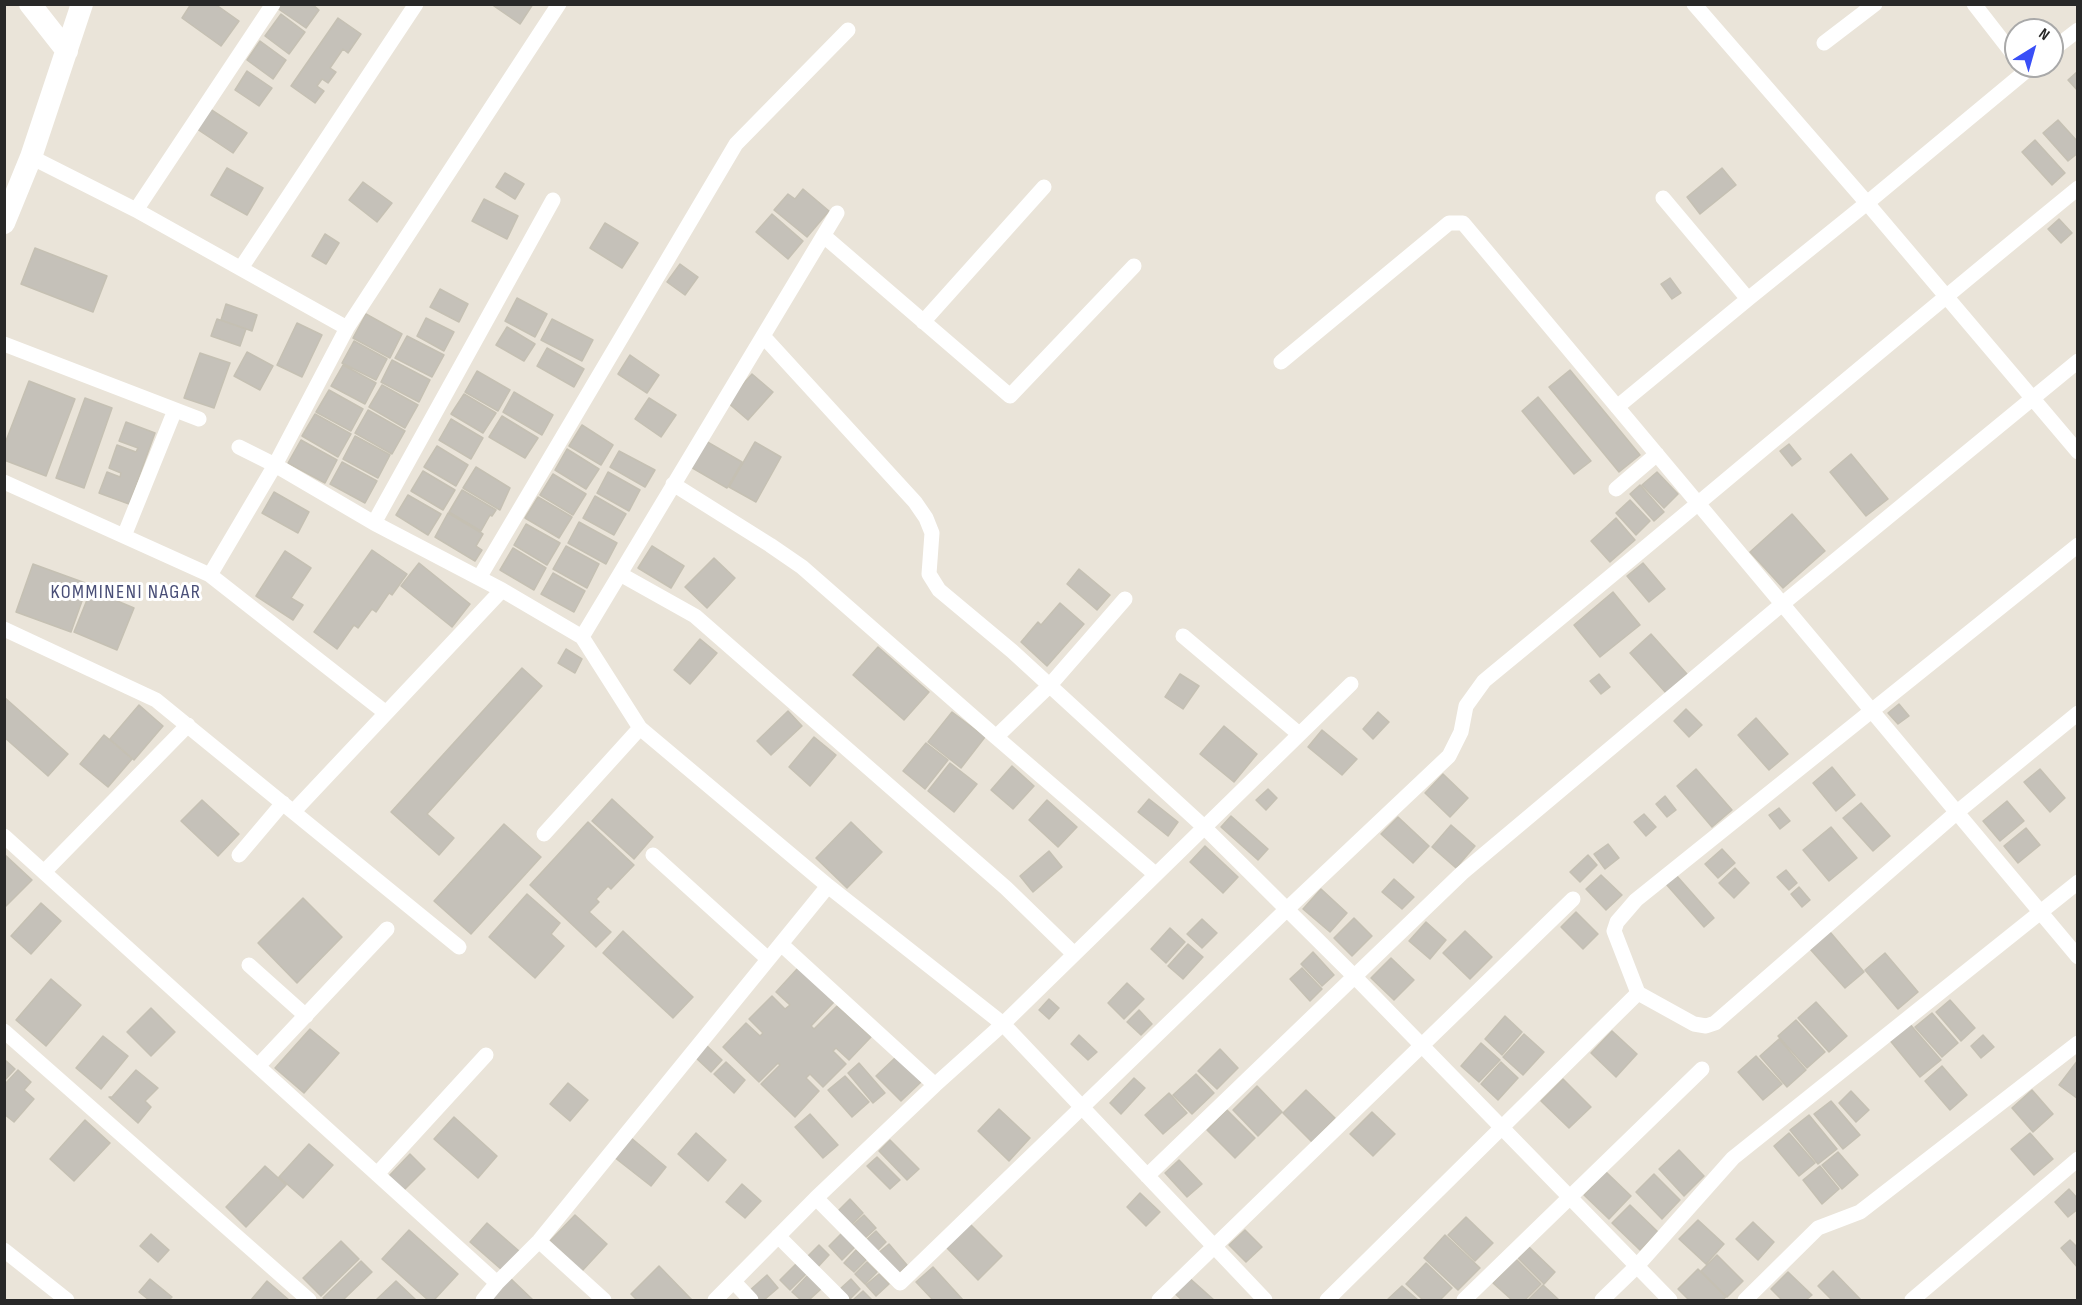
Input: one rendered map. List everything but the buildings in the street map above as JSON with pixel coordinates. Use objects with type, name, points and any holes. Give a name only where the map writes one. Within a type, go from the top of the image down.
[{"type":"street","points":[[30,4],[67,51]]},
{"type":"street","points":[[4,224],[31,157],[82,4]]},
{"type":"street","points":[[136,210],[273,4]]},
{"type":"street","points":[[241,268],[416,4]]},
{"type":"street","points":[[210,575],[275,465],[347,328],[559,4]]},
{"type":"street","points":[[1694,4],[1867,203],[2078,452]]},
{"type":"street","points":[[1824,43],[1875,4]]},
{"type":"street","points":[[1974,4],[2004,43]]},
{"type":"street","points":[[479,578],[736,144],[848,30]]},
{"type":"street","points":[[2064,41],[2078,30]]},
{"type":"street","points":[[1617,407],[1867,203],[2015,78]]},
{"type":"street","points":[[31,157],[136,210],[347,328]]},
{"type":"street","points":[[923,322],[1044,187]]},
{"type":"street","points":[[816,1198],[900,1283],[1449,756],[1461,732],[1466,706],[1484,681],[1699,505],[1945,296],[2078,188]]},
{"type":"street","points":[[1663,198],[1748,299]]},
{"type":"street","points":[[374,523],[553,200]]},
{"type":"street","points":[[582,637],[837,213]]},
{"type":"street","points":[[1281,362],[1449,223],[1463,222],[1781,605],[2078,957]]},
{"type":"street","points":[[824,236],[1010,396],[1134,266]]},
{"type":"street","points":[[763,336],[915,502],[926,518],[932,533],[929,574],[939,590],[1012,651],[1204,827],[1355,977],[1670,1300]]},
{"type":"street","points":[[4,344],[199,419]]},
{"type":"street","points":[[1147,1176],[1462,873],[1781,605],[2078,361]]},
{"type":"street","points":[[124,536],[175,410]]},
{"type":"street","points":[[239,447],[275,465],[374,523],[502,590],[582,637],[640,728],[828,885],[1003,1024],[1265,1300]]},
{"type":"street","points":[[1616,489],[1657,454]]},
{"type":"street","points":[[4,482],[210,575],[386,713]]},
{"type":"street","points":[[673,484],[802,567],[1155,874]]},
{"type":"street","points":[[2078,545],[1636,900],[1622,914],[1614,931],[1638,993],[1694,1024],[1706,1026],[1715,1023],[1956,813],[2078,713]]},
{"type":"street","points":[[620,574],[695,616],[1006,888],[1074,954]]},
{"type":"street","points":[[239,855],[386,713],[502,590]]},
{"type":"street","points":[[996,737],[1050,685],[1125,599]]},
{"type":"street","points":[[4,629],[156,700],[459,947]]},
{"type":"street","points":[[1183,636],[1299,734]]},
{"type":"street","points":[[715,1300],[816,1198],[1003,1024],[1351,684]]},
{"type":"street","points":[[44,872],[188,725]]},
{"type":"street","points":[[544,834],[640,728]]},
{"type":"street","points":[[4,836],[497,1283]]},
{"type":"street","points":[[652,855],[768,959]]},
{"type":"street","points":[[1602,1300],[1637,1266],[1733,1158],[2078,882]]},
{"type":"street","points":[[483,1300],[539,1241],[828,885]]},
{"type":"street","points":[[1159,1300],[1573,898]]},
{"type":"street","points":[[258,1066],[387,929]]},
{"type":"street","points":[[781,944],[935,1085]]},
{"type":"street","points":[[249,965],[306,1016]]},
{"type":"street","points":[[1327,1300],[1638,993]]},
{"type":"street","points":[[4,1031],[309,1300]]},
{"type":"street","points":[[1745,1300],[1818,1228],[1860,1212],[2078,1043]]},
{"type":"street","points":[[377,1174],[486,1055]]},
{"type":"street","points":[[1464,1300],[1702,1069]]},
{"type":"street","points":[[1912,1300],[2076,1164]]},
{"type":"street","points":[[778,1236],[842,1300]]},
{"type":"street","points":[[539,1241],[604,1300]]},
{"type":"street","points":[[4,1250],[67,1300]]},
{"type":"street","points":[[734,1282],[751,1300]]},
{"type":"district","name":"KOMMINENI NAGAR","points":[[126,593]]}]
